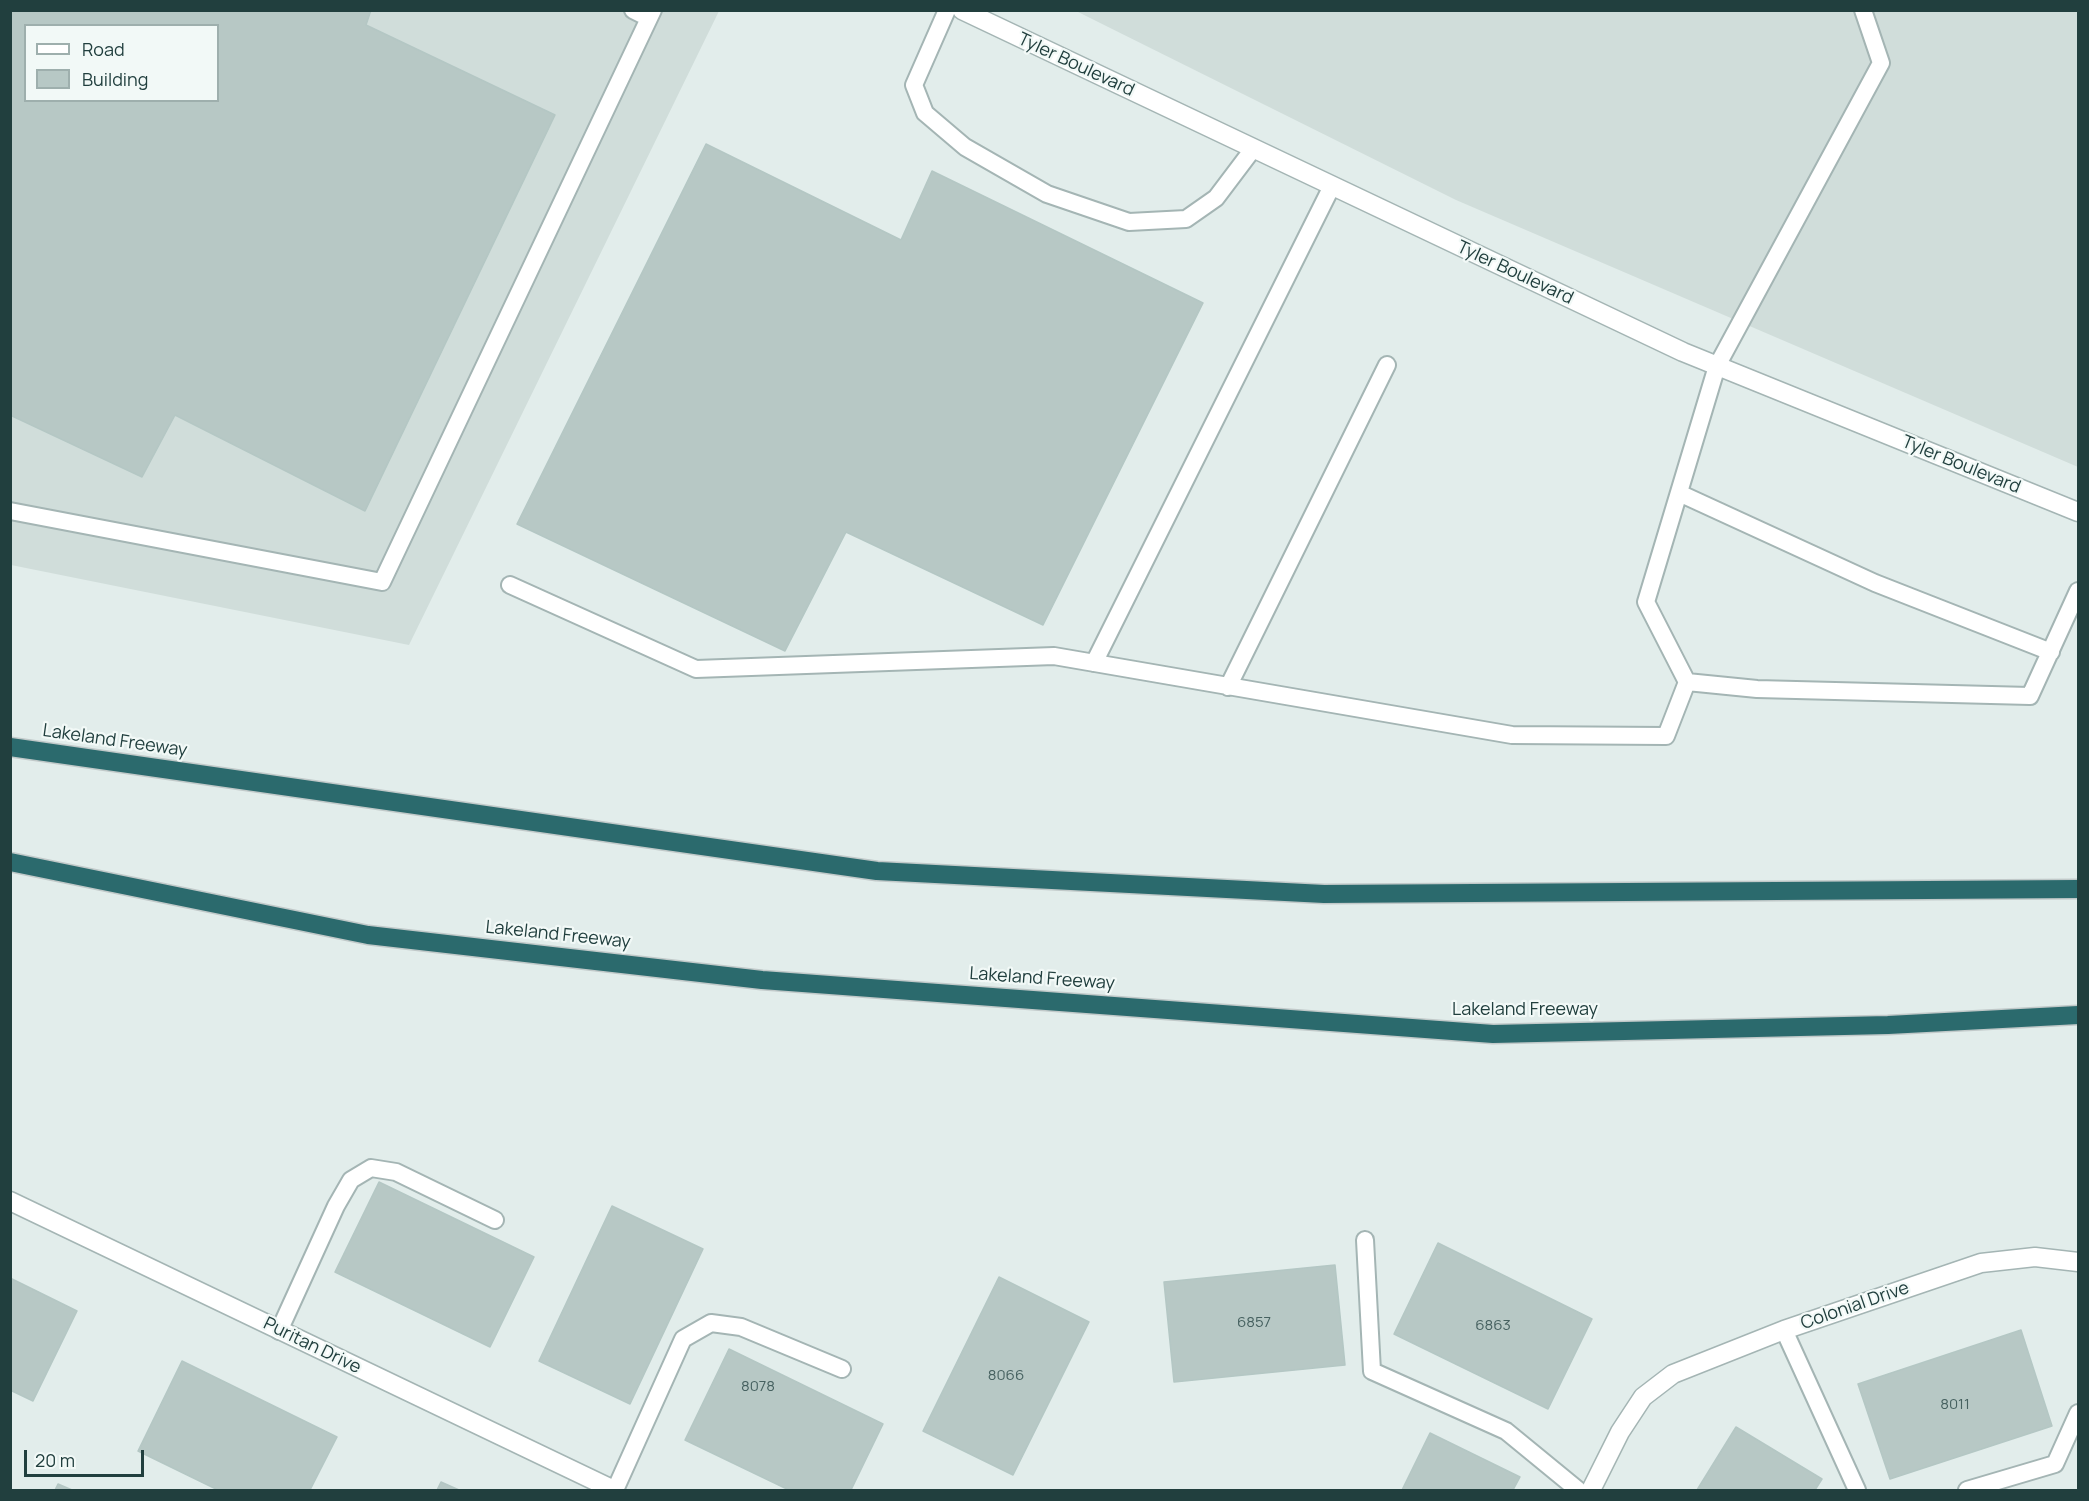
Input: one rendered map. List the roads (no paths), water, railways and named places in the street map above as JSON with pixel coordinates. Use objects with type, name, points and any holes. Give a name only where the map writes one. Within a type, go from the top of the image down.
[{"type":"highway","name":"Lakeland Freeway","points":[[10,747],[877,871],[1323,894],[2079,889]]},
{"type":"highway","name":"Lakeland Freeway","points":[[10,862],[368,935],[762,980],[1458,1032],[1493,1034],[1888,1025],[2079,1015]]},
{"type":"street","name":"Tyler Boulevard","points":[[962,10],[1716,366],[2079,512]]},
{"type":"street","name":"Puritan Drive","points":[[10,1201],[615,1491]]},
{"type":"street","name":"Colonial Drive","points":[[1591,1491],[1620,1432],[1643,1397],[1673,1374],[1784,1330],[1981,1263],[2035,1257],[2079,1262]]},
{"type":"lane","points":[[10,511],[382,582],[651,14],[633,10]]},
{"type":"lane","points":[[947,10],[914,85],[925,113],[965,147],[1047,194],[1129,222],[1186,219],[1216,198],[1253,149]]},
{"type":"lane","points":[[510,585],[696,669],[1054,656],[1512,735],[1666,736],[1687,682],[1646,602],[1716,366],[1881,63],[1863,10]]},
{"type":"lane","points":[[1094,663],[1332,186]]},
{"type":"lane","points":[[1228,687],[1387,365]]},
{"type":"lane","points":[[1678,493],[1875,583],[2051,652]]},
{"type":"lane","points":[[1687,682],[1757,689],[2030,696],[2079,591]]},
{"type":"lane","points":[[279,1331],[336,1206],[351,1180],[371,1168],[396,1172],[495,1220]]},
{"type":"lane","points":[[1365,1240],[1372,1371],[1506,1431],[1578,1491]]},
{"type":"lane","points":[[615,1491],[683,1339],[711,1323],[741,1327],[842,1369]]},
{"type":"lane","points":[[1784,1330],[1857,1491]]},
{"type":"lane","points":[[1967,1491],[2055,1464],[2079,1413]]}]
